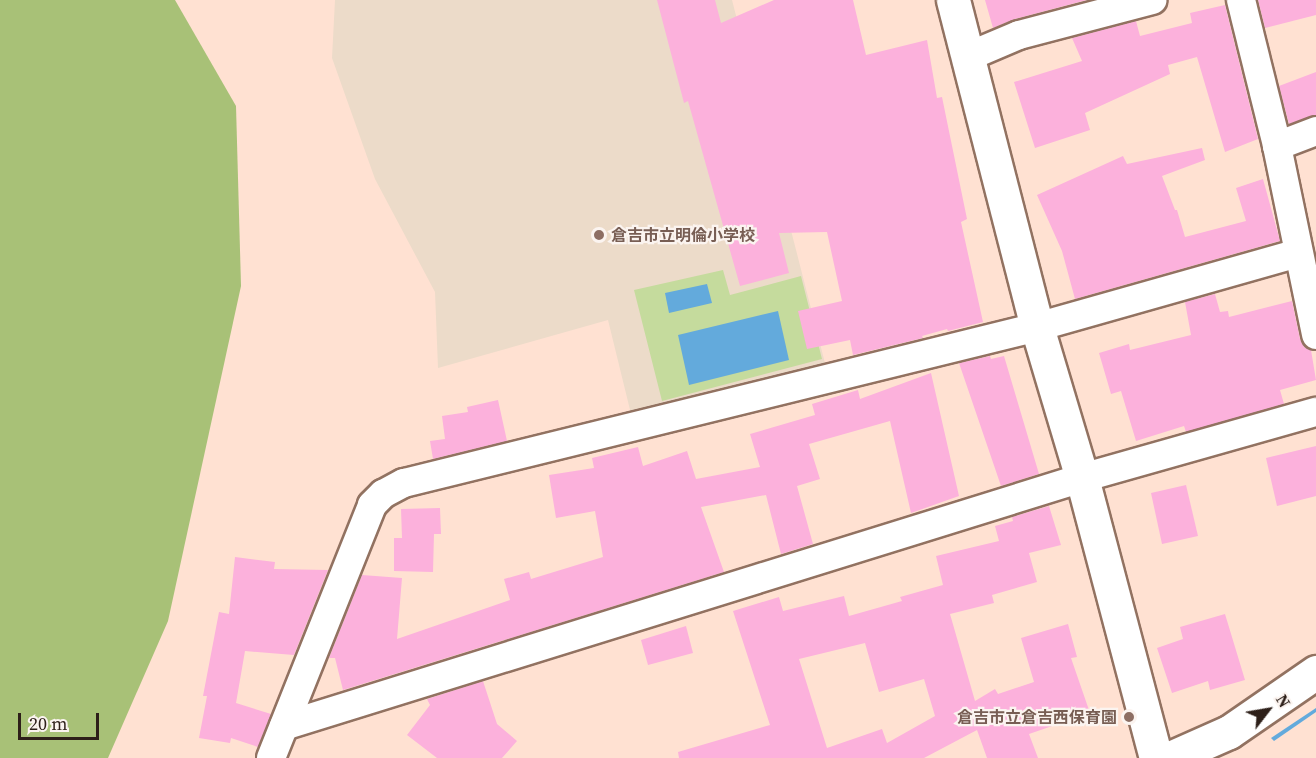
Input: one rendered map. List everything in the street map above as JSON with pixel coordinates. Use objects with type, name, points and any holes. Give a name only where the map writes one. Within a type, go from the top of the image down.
[{"type":"street","points":[[953,0],[1037,327],[1082,478],[1156,758]]},
{"type":"street","points":[[967,57],[1019,35],[1152,0]]},
{"type":"street","points":[[1241,0],[1276,146],[1316,335]]},
{"type":"street","points":[[1276,146],[1316,131]]},
{"type":"street","points":[[271,758],[372,506],[383,494],[404,483],[1037,327],[1298,253]]},
{"type":"street","points":[[284,726],[1082,478],[1316,412]]},
{"type":"street","points":[[1170,758],[1229,732],[1316,672]]},
{"type":"shaded area","name":"倉吉市立明倫小学校","points":[[335,0],[732,0],[826,367],[632,418],[608,320],[438,368],[435,292],[375,179],[332,58]]},
{"type":"green space","points":[[0,0],[175,0],[236,106],[241,286],[168,621],[108,758],[0,758]]},
{"type":"green space","points":[[723,270],[730,295],[801,276],[822,359],[662,401],[634,290]]},
{"type":"water","points":[[707,284],[712,303],[669,313],[665,293]]},
{"type":"water","points":[[778,311],[789,360],[689,385],[678,335]]},
{"type":"water","points":[[1316,708],[1316,712],[1274,741],[1271,738]]},
{"type":"building","points":[[657,0],[715,0],[721,23],[774,0],[853,0],[866,55],[927,40],[937,98],[942,97],[967,219],[961,222],[983,322],[948,331],[947,329],[922,336],[923,338],[853,355],[850,340],[807,349],[798,311],[842,301],[827,232],[779,233],[789,273],[740,286],[688,101],[684,103]]},
{"type":"building","points":[[985,0],[1087,0],[1015,19],[993,28]]},
{"type":"building","points":[[1258,0],[1316,0],[1316,15],[1265,28]]},
{"type":"building","points":[[1225,5],[1258,139],[1225,152],[1197,57],[1168,65],[1170,74],[1085,113],[1090,130],[1035,148],[1014,82],[1082,61],[1072,38],[1136,21],[1140,36],[1192,23],[1190,13]]},
{"type":"building","points":[[1316,72],[1316,115],[1289,124],[1279,86]]},
{"type":"building","points":[[1202,148],[1205,160],[1162,176],[1175,210],[1177,210],[1185,237],[1246,221],[1236,188],[1263,179],[1280,241],[1075,299],[1062,251],[1037,195],[1123,156],[1127,164]]},
{"type":"building","points":[[1215,294],[1220,312],[1228,311],[1229,317],[1292,301],[1300,339],[1304,347],[1311,350],[1316,380],[1280,390],[1284,404],[1186,432],[1184,426],[1136,441],[1121,391],[1111,394],[1099,353],[1129,344],[1130,350],[1191,335],[1185,302]]},
{"type":"building","points":[[990,356],[991,359],[1004,356],[1039,474],[1001,486],[959,363]]},
{"type":"building","points":[[931,373],[959,496],[911,513],[890,421],[809,444],[820,479],[797,486],[813,544],[781,554],[766,495],[701,507],[724,572],[343,690],[335,658],[329,658],[362,575],[402,578],[397,639],[510,600],[504,579],[529,572],[531,579],[603,557],[595,511],[556,518],[549,475],[594,468],[592,458],[638,447],[643,466],[687,451],[696,479],[760,467],[750,434],[815,415],[812,404],[858,390],[860,399]]},
{"type":"building","points":[[498,400],[507,441],[433,459],[430,441],[445,439],[442,416],[468,412],[467,407]]},
{"type":"building","points":[[1316,446],[1316,496],[1277,506],[1266,458]]},
{"type":"building","points":[[1186,485],[1198,536],[1162,544],[1151,493]]},
{"type":"building","points":[[1049,506],[1061,545],[1029,553],[1037,582],[992,595],[994,603],[950,614],[975,701],[995,689],[998,694],[1034,682],[1021,638],[1068,624],[1077,657],[1071,658],[1090,713],[1029,734],[1038,758],[987,758],[977,730],[924,758],[679,758],[678,752],[770,725],[733,611],[779,597],[783,611],[844,596],[849,616],[902,601],[900,597],[943,585],[936,556],[999,541],[995,526],[1013,521],[1012,517]],"holes":[[[865,643],[879,692],[924,679],[935,716],[887,743],[882,729],[827,748],[799,659]]]},
{"type":"building","points":[[440,508],[441,534],[434,534],[433,572],[394,571],[394,538],[402,538],[401,509]]},
{"type":"building","points":[[235,557],[275,562],[274,569],[328,570],[294,655],[245,651],[236,703],[271,714],[258,747],[231,738],[230,743],[199,738],[207,696],[203,696],[219,612],[229,614]]},
{"type":"building","points":[[1225,614],[1245,680],[1210,690],[1208,681],[1172,693],[1157,648],[1183,639],[1180,627]]},
{"type":"building","points":[[686,626],[693,653],[648,665],[641,640]]},
{"type":"building","points":[[483,681],[497,724],[517,741],[502,758],[437,758],[407,735],[430,705],[427,699]]},
{"type":"place","name":"倉吉市立明倫小学校","points":[[599,235]]},
{"type":"place","name":"倉吉市立倉吉西保育園","points":[[1129,717]]}]
